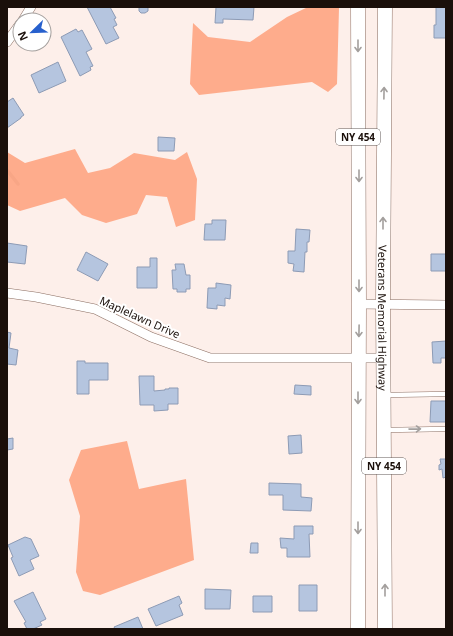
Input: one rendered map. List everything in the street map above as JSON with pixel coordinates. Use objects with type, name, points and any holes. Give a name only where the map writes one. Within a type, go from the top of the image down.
[{"type":"main road","name":"NY 454","points":[[358,7],[358,629]]},
{"type":"main road","name":"Veterans Memorial Highway","points":[[385,7],[383,304],[385,629]]},
{"type":"street","name":"Maplelawn Drive","points":[[7,294],[94,309],[151,337],[210,358],[384,358]]},
{"type":"street","points":[[359,304],[446,305]]},
{"type":"lane","points":[[384,395],[446,394]]},
{"type":"lane","points":[[384,430],[446,429]]},
{"type":"shaded area","points":[[308,7],[339,8],[337,84],[328,92],[312,82],[199,95],[190,84],[193,23],[208,37],[250,42],[287,17]]},
{"type":"shaded area","points":[[75,149],[88,173],[110,168],[134,153],[175,160],[187,152],[197,179],[195,220],[176,227],[167,197],[146,195],[137,214],[106,223],[82,215],[65,198],[20,211],[7,205],[7,152],[25,163]]},
{"type":"shaded area","points":[[127,441],[139,489],[186,479],[194,560],[100,595],[83,591],[76,572],[80,516],[69,480],[81,450]]},
{"type":"building","points":[[87,7],[110,7],[116,18],[114,19],[117,25],[113,27],[119,38],[106,44]]},
{"type":"building","points":[[139,7],[148,7],[148,11],[141,13],[139,11]]},
{"type":"building","points":[[216,7],[254,7],[253,20],[223,19],[223,23],[215,23]]},
{"type":"building","points":[[436,7],[446,7],[446,38],[434,38]]},
{"type":"building","points":[[76,29],[78,32],[82,30],[92,49],[86,52],[93,66],[90,67],[91,70],[80,76],[61,37]]},
{"type":"building","points":[[58,62],[66,81],[39,93],[31,75]]},
{"type":"building","points":[[13,98],[24,115],[7,128],[7,102]]},
{"type":"building","points":[[158,137],[175,138],[174,151],[158,151]]},
{"type":"building","points":[[212,220],[226,220],[225,240],[204,240],[205,224],[212,224]]},
{"type":"building","points":[[296,229],[310,230],[309,242],[307,242],[307,252],[305,252],[304,272],[293,271],[294,264],[288,263],[288,251],[295,251]]},
{"type":"building","points":[[7,243],[27,246],[25,264],[7,262]]},
{"type":"building","points":[[86,252],[108,264],[98,281],[77,270]]},
{"type":"building","points":[[431,254],[446,254],[446,271],[431,271]]},
{"type":"building","points":[[150,258],[157,258],[157,288],[137,288],[137,267],[150,267]]},
{"type":"building","points":[[175,264],[184,264],[186,275],[190,275],[190,289],[186,289],[186,292],[177,292],[177,289],[173,289],[172,270],[176,270]]},
{"type":"building","points":[[216,283],[231,285],[230,299],[225,298],[225,306],[217,305],[217,309],[207,308],[208,288],[216,288]]},
{"type":"building","points":[[7,332],[11,333],[9,348],[18,350],[16,365],[7,364]]},
{"type":"building","points":[[446,341],[446,358],[441,358],[441,363],[433,363],[432,342]]},
{"type":"building","points":[[77,361],[85,361],[85,363],[108,363],[108,380],[89,380],[89,394],[77,394]]},
{"type":"building","points":[[139,376],[154,376],[154,391],[178,388],[178,404],[168,404],[168,410],[154,411],[154,405],[140,405]]},
{"type":"building","points":[[295,385],[311,386],[311,395],[294,394]]},
{"type":"building","points":[[431,401],[446,401],[446,422],[430,422]]},
{"type":"building","points":[[301,435],[302,453],[289,454],[288,436]]},
{"type":"building","points":[[13,438],[13,449],[7,450],[7,439]]},
{"type":"building","points":[[440,459],[446,459],[446,477],[443,478],[442,469],[439,470],[439,465],[441,464]]},
{"type":"building","points":[[269,483],[301,484],[301,497],[312,498],[311,511],[283,510],[283,495],[269,495]]},
{"type":"building","points":[[294,526],[313,526],[313,534],[309,534],[310,557],[287,557],[287,548],[281,548],[280,538],[294,539]]},
{"type":"building","points":[[25,537],[31,539],[39,556],[30,560],[34,569],[19,576],[11,558],[13,557],[8,545]]},
{"type":"building","points":[[251,543],[258,543],[258,553],[250,553]]},
{"type":"building","points":[[299,585],[317,585],[317,611],[299,611]]},
{"type":"building","points":[[205,589],[231,590],[230,609],[205,609]]},
{"type":"building","points":[[33,592],[46,619],[40,622],[42,625],[33,629],[27,629],[24,623],[26,622],[14,601]]},
{"type":"building","points":[[179,596],[182,603],[179,605],[183,615],[156,626],[148,609]]},
{"type":"building","points":[[253,596],[272,596],[272,612],[253,612]]},
{"type":"building","points":[[138,617],[143,629],[115,629],[114,627]]},
{"type":"waterway","points":[[7,170],[18,184]]}]
